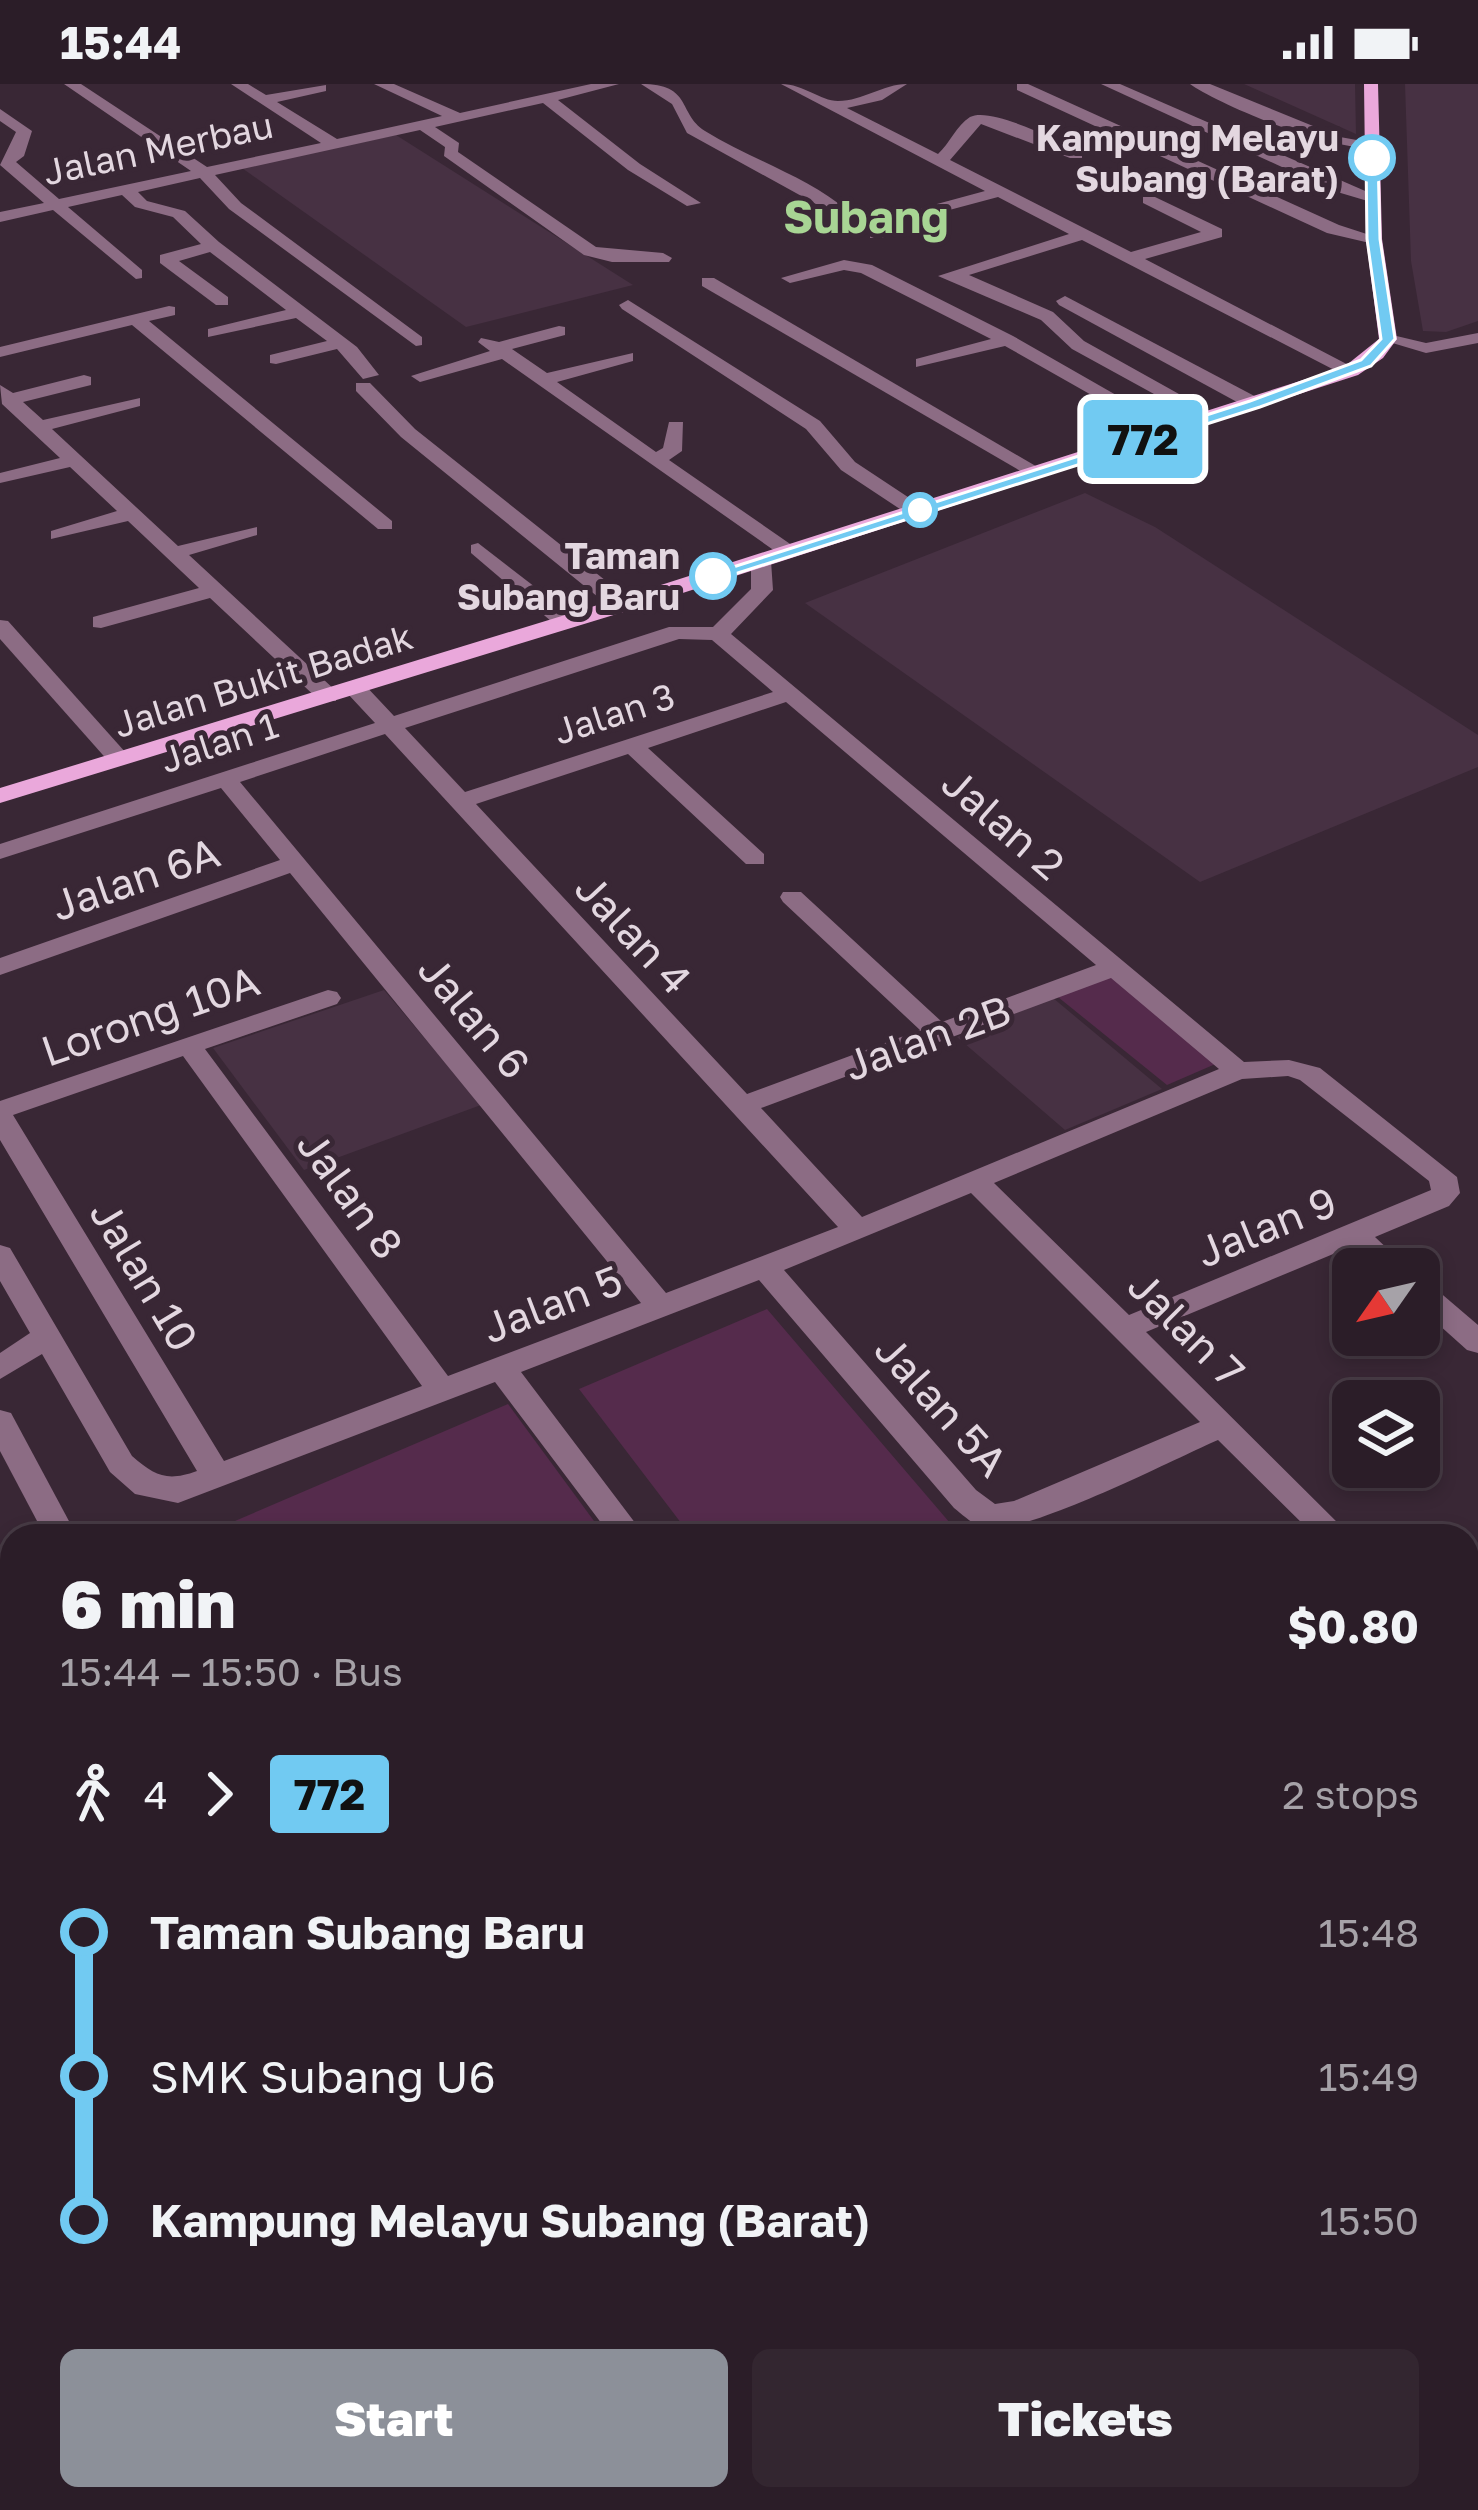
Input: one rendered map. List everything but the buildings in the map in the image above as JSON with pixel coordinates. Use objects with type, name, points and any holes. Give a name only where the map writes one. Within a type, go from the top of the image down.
[{"type":"main road","points":[[1371,84],[1373,239],[1388,339]]},
{"type":"main road","name":"Jalan Bukit Badak","points":[[0,796],[1255,404],[1351,371],[1377,354],[1388,339]]},
{"type":"street","points":[[71,84],[203,172],[235,206],[416,341]]},
{"type":"street","points":[[238,84],[334,144]]},
{"type":"street","points":[[381,84],[457,117]]},
{"type":"street","name":"Jalan Merbau","points":[[0,217],[608,84]]},
{"type":"street","points":[[648,84],[678,101],[692,130],[840,211]]},
{"type":"street","points":[[788,84],[1351,371]]},
{"type":"street","points":[[832,107],[877,97],[900,84]]},
{"type":"street","points":[[1108,84],[1340,188],[1372,197]]},
{"type":"street","points":[[1197,84],[1337,141],[1371,144]]},
{"type":"street","points":[[1022,87],[1333,229],[1373,239]]},
{"type":"street","points":[[264,100],[321,88]]},
{"type":"street","points":[[508,93],[524,103]]},
{"type":"street","points":[[546,98],[634,167],[693,202]]},
{"type":"street","points":[[0,114],[24,131],[16,156],[2,159]]},
{"type":"street","points":[[935,162],[952,153],[966,128],[978,119],[995,121],[1076,155]]},
{"type":"street","points":[[422,125],[453,146],[451,153],[476,174],[590,250],[612,257],[663,258]]},
{"type":"street","points":[[2,159],[136,274]]},
{"type":"street","points":[[125,189],[141,203],[179,214],[213,246],[341,343],[408,433],[622,605]]},
{"type":"street","points":[[875,234],[906,218],[995,193]]},
{"type":"street","points":[[1127,259],[1216,232],[1149,200]]},
{"type":"street","points":[[928,281],[1079,236]]},
{"type":"street","points":[[213,246],[166,259],[222,301]]},
{"type":"street","points":[[790,278],[856,266],[1007,340],[1169,431]]},
{"type":"street","points":[[954,274],[1005,302],[1047,316],[1078,345],[1212,418]]},
{"type":"street","points":[[708,282],[1036,472]]},
{"type":"street","points":[[1065,301],[1255,404]]},
{"type":"street","points":[[628,304],[813,424],[848,466],[916,511]]},
{"type":"street","points":[[0,352],[169,310]]},
{"type":"street","points":[[214,333],[298,312]]},
{"type":"street","points":[[137,320],[385,525]]},
{"type":"street","points":[[420,376],[559,331]]},
{"type":"street","points":[[1388,339],[1426,348],[1478,338]]},
{"type":"street","points":[[922,363],[1007,340]]},
{"type":"street","points":[[276,359],[341,343]]},
{"type":"street","points":[[496,348],[789,552]]},
{"type":"street","points":[[544,379],[627,356]]},
{"type":"street","points":[[0,422],[18,408],[84,381]]},
{"type":"street","points":[[18,408],[133,402]]},
{"type":"street","points":[[18,408],[328,697]]},
{"type":"street","points":[[657,459],[672,451],[676,426]]},
{"type":"street","points":[[4,478],[75,460]]},
{"type":"street","points":[[58,535],[132,513]]},
{"type":"street","points":[[175,553],[250,531]]},
{"type":"street","points":[[478,549],[566,622]]},
{"type":"street","points":[[718,634],[762,590],[761,561]]},
{"type":"street","points":[[101,622],[214,590]]},
{"type":"street","points":[[0,626],[118,758]]},
{"type":"street","name":"Jalan 1","points":[[0,852],[677,632],[718,634]]},
{"type":"street","name":"Jalan 2","points":[[718,634],[1238,1071]]},
{"type":"street","name":"Jalan 4","points":[[355,688],[858,1230]]},
{"type":"street","name":"Jalan 3","points":[[459,802],[792,693]]},
{"type":"street","points":[[632,745],[755,859]]},
{"type":"street","name":"Jalan 6","points":[[225,778],[661,1307]]},
{"type":"street","name":"Jalan 6A","points":[[0,967],[295,863]]},
{"type":"street","points":[[792,897],[938,1033]]},
{"type":"street","name":"Jalan 2B","points":[[741,1106],[1112,968]]},
{"type":"street","name":"Lorong 10A","points":[[0,1113],[328,998]]},
{"type":"street","name":"Jalan 8","points":[[191,1048],[442,1390]]},
{"type":"street","name":"Jalan 9","points":[[1124,1330],[1447,1193],[1443,1177],[1319,1080],[1288,1068],[1238,1071]]},
{"type":"street","name":"Jalan 5","points":[[0,1255],[133,1478],[159,1490],[178,1491],[977,1183],[1238,1071]]},
{"type":"street","name":"Jalan 10","points":[[0,1113],[217,1477]]},
{"type":"street","name":"Jalan 7","points":[[977,1183],[1323,1524]]},
{"type":"street","points":[[1354,1235],[1369,1248]]},
{"type":"street","name":"Jalan 5A","points":[[764,1267],[965,1499],[988,1516],[1019,1513],[1221,1426]]},
{"type":"street","points":[[1440,1309],[1478,1342]]},
{"type":"street","points":[[0,1368],[46,1337]]},
{"type":"street","points":[[501,1368],[620,1524]]},
{"type":"street","points":[[0,1421],[56,1524]]},
{"type":"shaded area","points":[[1244,84],[1355,84],[1356,134]]},
{"type":"shaded area","points":[[1405,84],[1478,84],[1478,321],[1446,332],[1423,331],[1411,261]]},
{"type":"shaded area","points":[[396,135],[633,285],[466,327],[242,168]]},
{"type":"shaded area","points":[[1085,493],[1155,527],[1478,735],[1478,767],[1200,882],[805,603]]},
{"type":"shaded area","points":[[1113,976],[1220,1062],[1167,1085],[1058,997]]},
{"type":"shaded area","points":[[384,990],[481,1105],[304,1170],[213,1048]]},
{"type":"shaded area","points":[[1053,998],[1162,1089],[1065,1130],[957,1037]]},
{"type":"shaded area","points":[[767,1309],[951,1524],[682,1524],[579,1389]]},
{"type":"shaded area","points":[[508,1404],[596,1524],[228,1524]]},
{"type":"bus line","name":"772","points":[[713,576],[1255,404],[1366,363],[1388,339],[1373,239],[1372,158]]},
{"type":"place","name":"Kampung Melayu Subang (Barat)","points":[[1372,158]]},
{"type":"place","name":"Taman Subang Baru","points":[[713,576]]},
{"type":"district","name":"Subang","points":[[866,216]]}]
